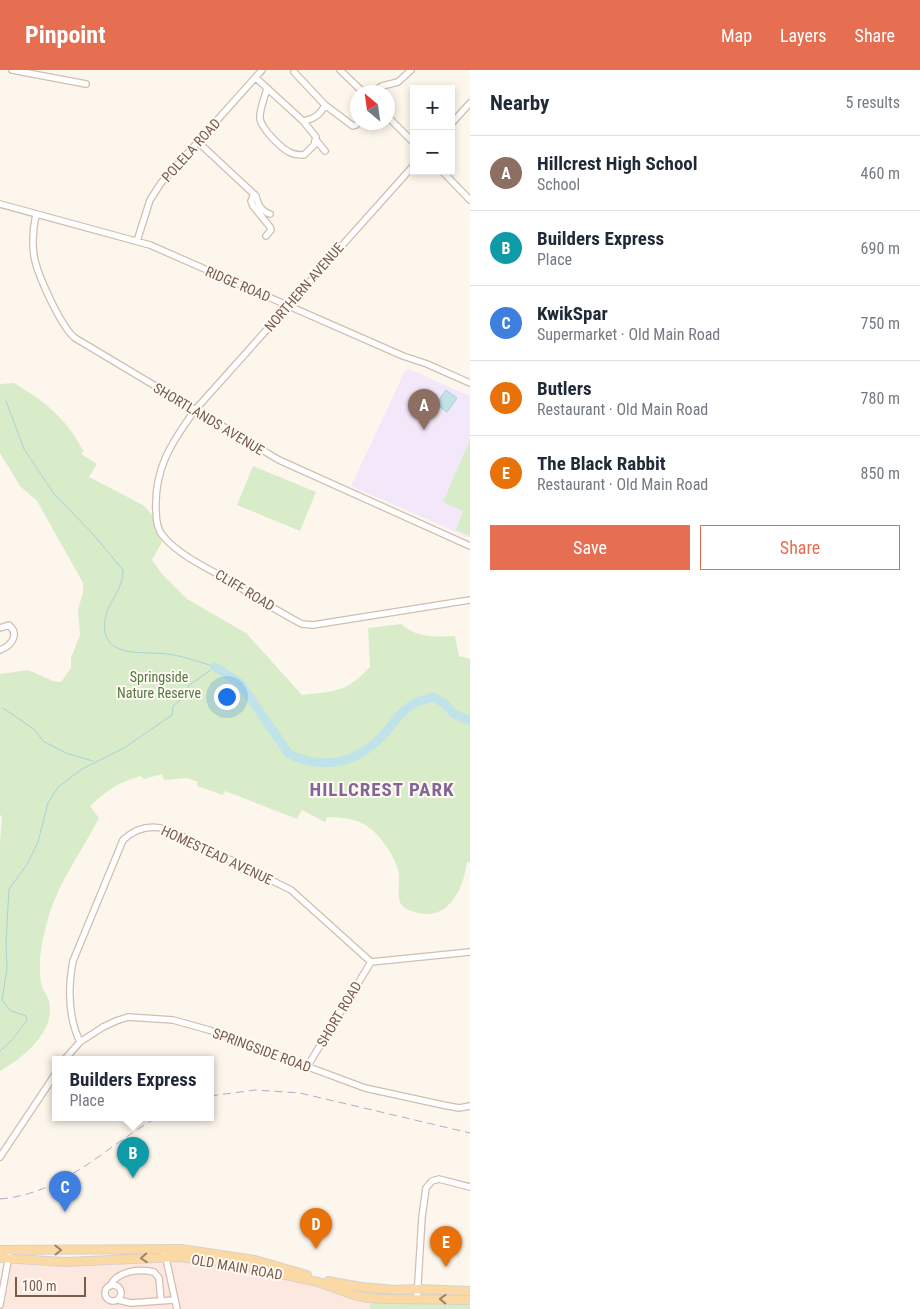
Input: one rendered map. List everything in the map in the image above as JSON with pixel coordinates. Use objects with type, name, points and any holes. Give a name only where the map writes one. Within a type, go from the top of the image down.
[{"type":"main road","name":"OLD MAIN ROAD","points":[[0,1250],[6,1256],[65,1262],[165,1253],[211,1260],[318,1282],[354,1295],[383,1299],[470,1300]]},
{"type":"main road","name":"OLD MAIN ROAD","points":[[6,1256],[209,1252],[255,1260],[312,1277],[361,1287],[470,1292]]},
{"type":"street","points":[[12,70],[86,84]]},
{"type":"street","name":"POLELA ROAD","points":[[137,241],[153,194],[262,70]]},
{"type":"street","points":[[340,70],[356,85]]},
{"type":"street","points":[[386,85],[401,80],[411,70]]},
{"type":"street","points":[[294,72],[325,105],[350,124]]},
{"type":"street","points":[[256,78],[303,121],[316,136],[316,140],[325,151]]},
{"type":"street","points":[[267,88],[260,122],[272,137],[290,153],[304,155],[314,145],[316,140]]},
{"type":"street","points":[[455,120],[470,103]]},
{"type":"street","points":[[303,121],[317,116],[325,105]]},
{"type":"street","points":[[395,124],[410,139]]},
{"type":"street","points":[[198,142],[254,194],[264,212],[270,214]]},
{"type":"street","name":"NORTHERN AVENUE","points":[[194,410],[410,169]]},
{"type":"street","points":[[446,175],[470,200]]},
{"type":"street","points":[[254,194],[251,201],[253,206],[271,230],[266,236]]},
{"type":"street","name":"RIDGE ROAD","points":[[0,204],[137,241],[470,383]]},
{"type":"street","name":"SHORTLANDS AVENUE","points":[[36,214],[32,239],[36,263],[66,330],[80,342],[257,449],[293,468],[470,546]]},
{"type":"street","name":"CLIFF ROAD","points":[[194,410],[172,443],[160,472],[155,492],[156,519],[160,530],[167,540],[187,556],[296,621],[306,625],[470,600]]},
{"type":"street","points":[[0,628],[9,626],[13,629],[15,635],[11,644],[0,650]]},
{"type":"street","name":"HOMESTEAD AVENUE","points":[[80,1042],[73,1026],[69,999],[73,961],[123,840],[139,829],[158,827],[168,829],[284,886],[295,893],[372,962]]},
{"type":"street","points":[[372,962],[470,952]]},
{"type":"street","name":"SHORT ROAD","points":[[307,1067],[372,962]]},
{"type":"street","name":"SPRINGSIDE ROAD","points":[[68,1056],[80,1042],[103,1027],[128,1017],[173,1020],[209,1030],[365,1088],[443,1106],[459,1108],[470,1106]]},
{"type":"street","points":[[0,1157],[52,1079]]},
{"type":"street","points":[[417,1299],[422,1217],[426,1188],[432,1181],[439,1179],[470,1187]]},
{"type":"street","points":[[165,1253],[176,1309]]},
{"type":"street","points":[[0,1305],[6,1256]]},
{"type":"street","points":[[161,1301],[159,1278],[154,1272],[126,1272],[114,1280],[105,1290],[106,1297],[111,1302],[118,1300],[131,1303],[161,1301],[174,1300]]},
{"type":"street","points":[[110,1286],[117,1286],[120,1290],[121,1294],[118,1300]]},
{"type":"shaded area","points":[[409,369],[470,396],[470,538],[351,486],[405,371]]},
{"type":"shaded area","points":[[8,1259],[87,1261],[211,1260],[369,1298],[370,1309],[0,1309]]},
{"type":"green space","name":"Springside Nature Reserve","points":[[14,383],[45,404],[59,416],[73,433],[84,451],[81,454],[97,464],[89,477],[143,505],[152,515],[162,542],[152,560],[162,574],[187,599],[246,633],[302,695],[339,689],[354,682],[370,667],[368,628],[401,624],[407,629],[420,634],[455,636],[459,656],[470,659],[470,862],[467,862],[458,891],[446,907],[438,912],[429,914],[418,913],[407,909],[401,904],[398,893],[399,874],[394,859],[378,836],[364,824],[350,819],[327,817],[325,822],[302,810],[297,819],[225,791],[223,795],[197,786],[198,782],[187,778],[164,780],[162,774],[144,779],[140,776],[125,782],[108,791],[90,806],[99,818],[64,880],[52,906],[44,932],[40,965],[42,987],[49,1001],[48,1023],[36,1043],[18,1059],[0,1071],[0,842],[2,818],[0,814],[0,674],[28,670],[53,681],[61,682],[71,668],[71,658],[80,635],[78,610],[83,592],[83,583],[37,501],[20,486],[0,453],[0,384]]},
{"type":"green space","points":[[470,440],[470,536],[456,530],[463,511],[443,502]]},
{"type":"green space","points":[[253,466],[316,492],[300,531],[237,505]]},
{"type":"green space","points":[[369,1298],[470,1300],[470,1309],[370,1309]]},
{"type":"water","points":[[446,390],[457,398],[447,412],[436,404]]},
{"type":"waterway","points":[[6,401],[24,449],[54,494],[92,533],[123,570],[121,583],[106,613],[105,633],[109,641],[116,647],[124,650],[173,655],[215,667]]},
{"type":"waterway","points":[[0,1051],[12,1040],[27,1020],[26,1016],[11,1011],[2,1000],[7,968],[6,942],[9,889],[28,863],[38,842],[48,803],[58,787],[82,769],[124,748],[172,715],[173,706],[188,694],[188,686],[215,667]]},
{"type":"waterway","points":[[215,667],[240,683],[289,754],[315,762],[328,763],[340,761],[364,751],[375,743],[406,709],[417,702],[433,697],[444,703],[454,714],[470,721]]},
{"type":"waterway","points":[[3,708],[35,730],[43,741],[66,753],[93,761]]},
{"type":"railway","points":[[214,1095],[255,1090],[300,1093],[470,1133]]},
{"type":"railway","points":[[0,1199],[24,1195],[45,1188],[65,1178],[151,1121]]},
{"type":"place","name":"Hillcrest High School","points":[[424,430]]},
{"type":"place","name":"Builders Express","points":[[133,1178]]},
{"type":"place","name":"KwikSpar","points":[[65,1212]]},
{"type":"place","name":"Butlers","points":[[316,1249]]},
{"type":"place","name":"The Black Rabbit","points":[[446,1267]]},
{"type":"district","name":"HILLCREST PARK","points":[[382,789]]}]
